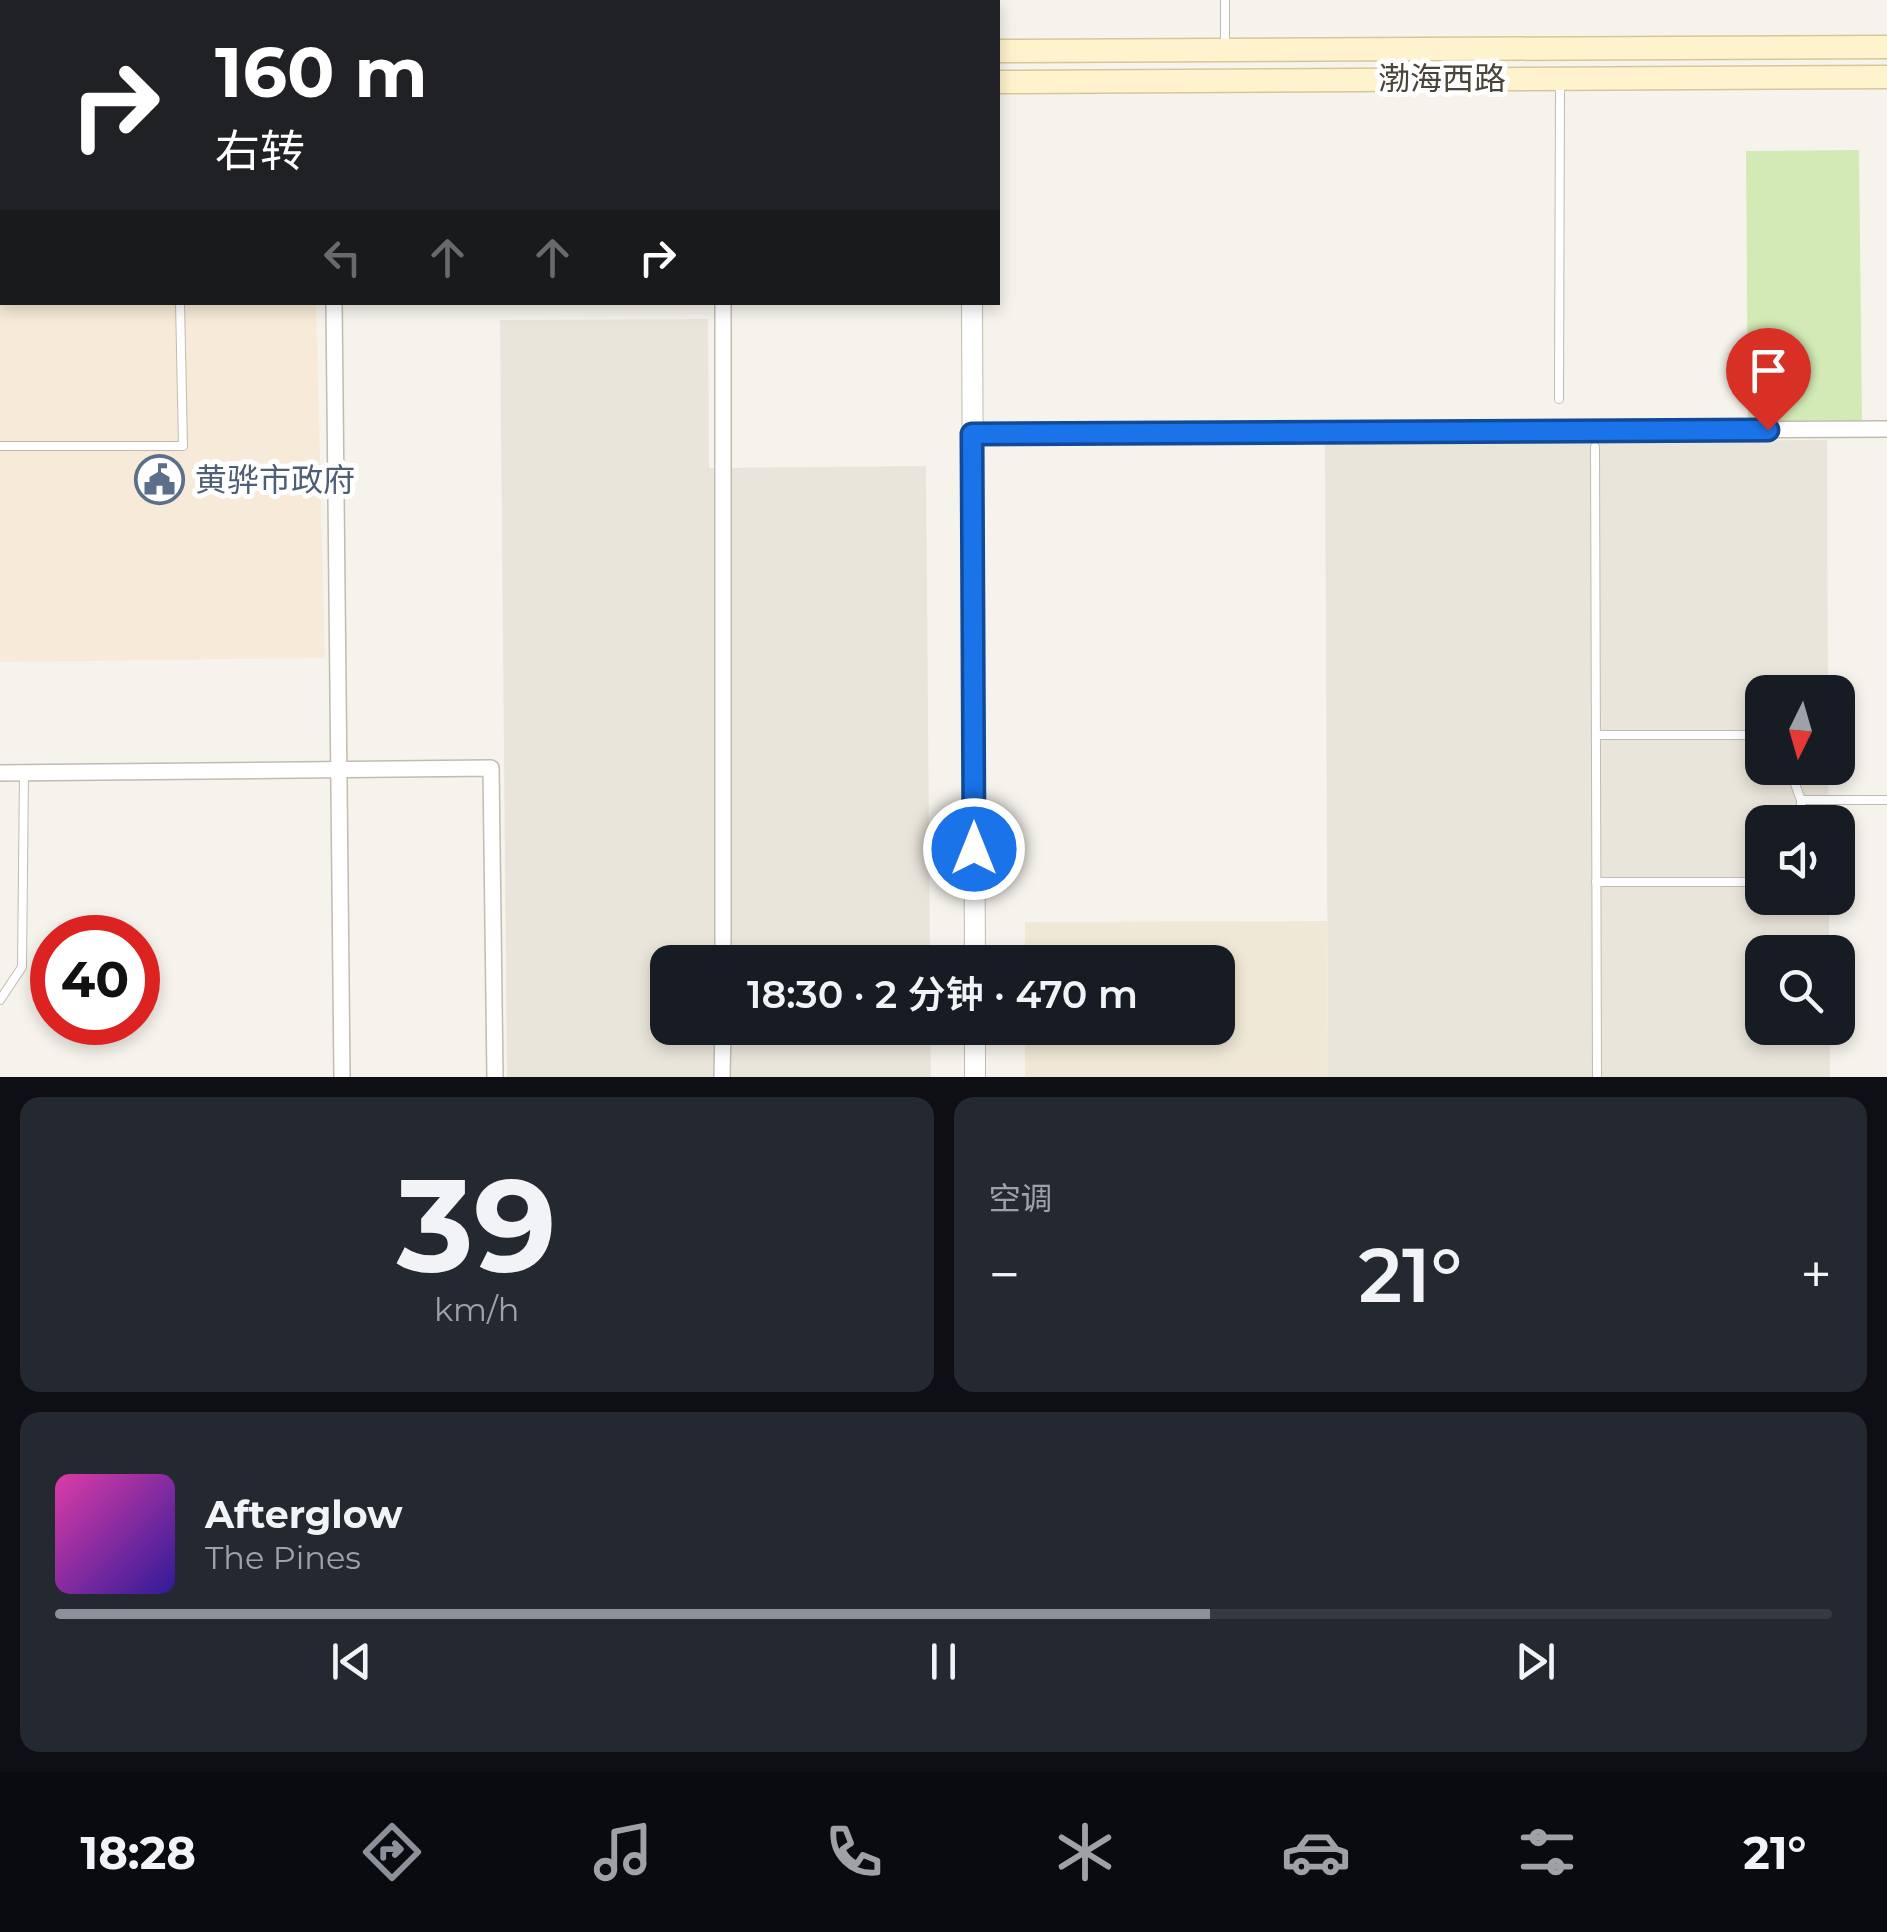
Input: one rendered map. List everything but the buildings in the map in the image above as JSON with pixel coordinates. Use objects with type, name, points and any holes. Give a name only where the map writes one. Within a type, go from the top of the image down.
[{"type":"main road","name":"渤海西路","points":[[1000,51],[1887,47]]},
{"type":"main road","name":"渤海西路","points":[[1000,82],[1887,76]]},
{"type":"street","points":[[334,305],[342,1077]]},
{"type":"street","points":[[722,945],[723,305]]},
{"type":"street","points":[[972,305],[974,945]]},
{"type":"street","points":[[972,434],[1887,429]]},
{"type":"street","points":[[0,773],[491,768],[495,1077]]},
{"type":"street","points":[[722,1045],[722,1077]]},
{"type":"street","points":[[975,1045],[975,1077]]},
{"type":"lane","points":[[1224,50],[1225,0]]},
{"type":"lane","points":[[1559,400],[1560,78]]},
{"type":"lane","points":[[0,446],[183,446],[180,305]]},
{"type":"lane","points":[[1595,446],[1597,1077]]},
{"type":"lane","points":[[1596,735],[1745,735]]},
{"type":"lane","points":[[0,1000],[22,967],[24,773]]},
{"type":"lane","points":[[1795,785],[1800,805]]},
{"type":"lane","points":[[1800,800],[1887,800]]},
{"type":"lane","points":[[1596,882],[1745,882]]},
{"type":"shaded area","name":"黄骅市政府","points":[[0,305],[316,305],[325,658],[0,662]]},
{"type":"shaded area","points":[[708,319],[709,468],[926,466],[930,945],[650,945],[650,1045],[930,1045],[931,1077],[507,1077],[500,320]]},
{"type":"shaded area","points":[[1827,440],[1828,675],[1745,675],[1745,785],[1828,785],[1829,805],[1745,805],[1745,915],[1829,915],[1829,935],[1745,935],[1745,1045],[1830,1045],[1830,1077],[1328,1077],[1325,442]]},
{"type":"shaded area","points":[[1327,921],[1328,1077],[1025,1077],[1025,1045],[1235,1045],[1235,945],[1025,945],[1025,922]]},
{"type":"green space","points":[[1859,150],[1862,420],[1748,421],[1746,151]]},
{"type":"place","name":"黄骅市政府","points":[[160,480]]},
{"type":"route","points":[[974,849],[972,434],[1768,430]]}]
